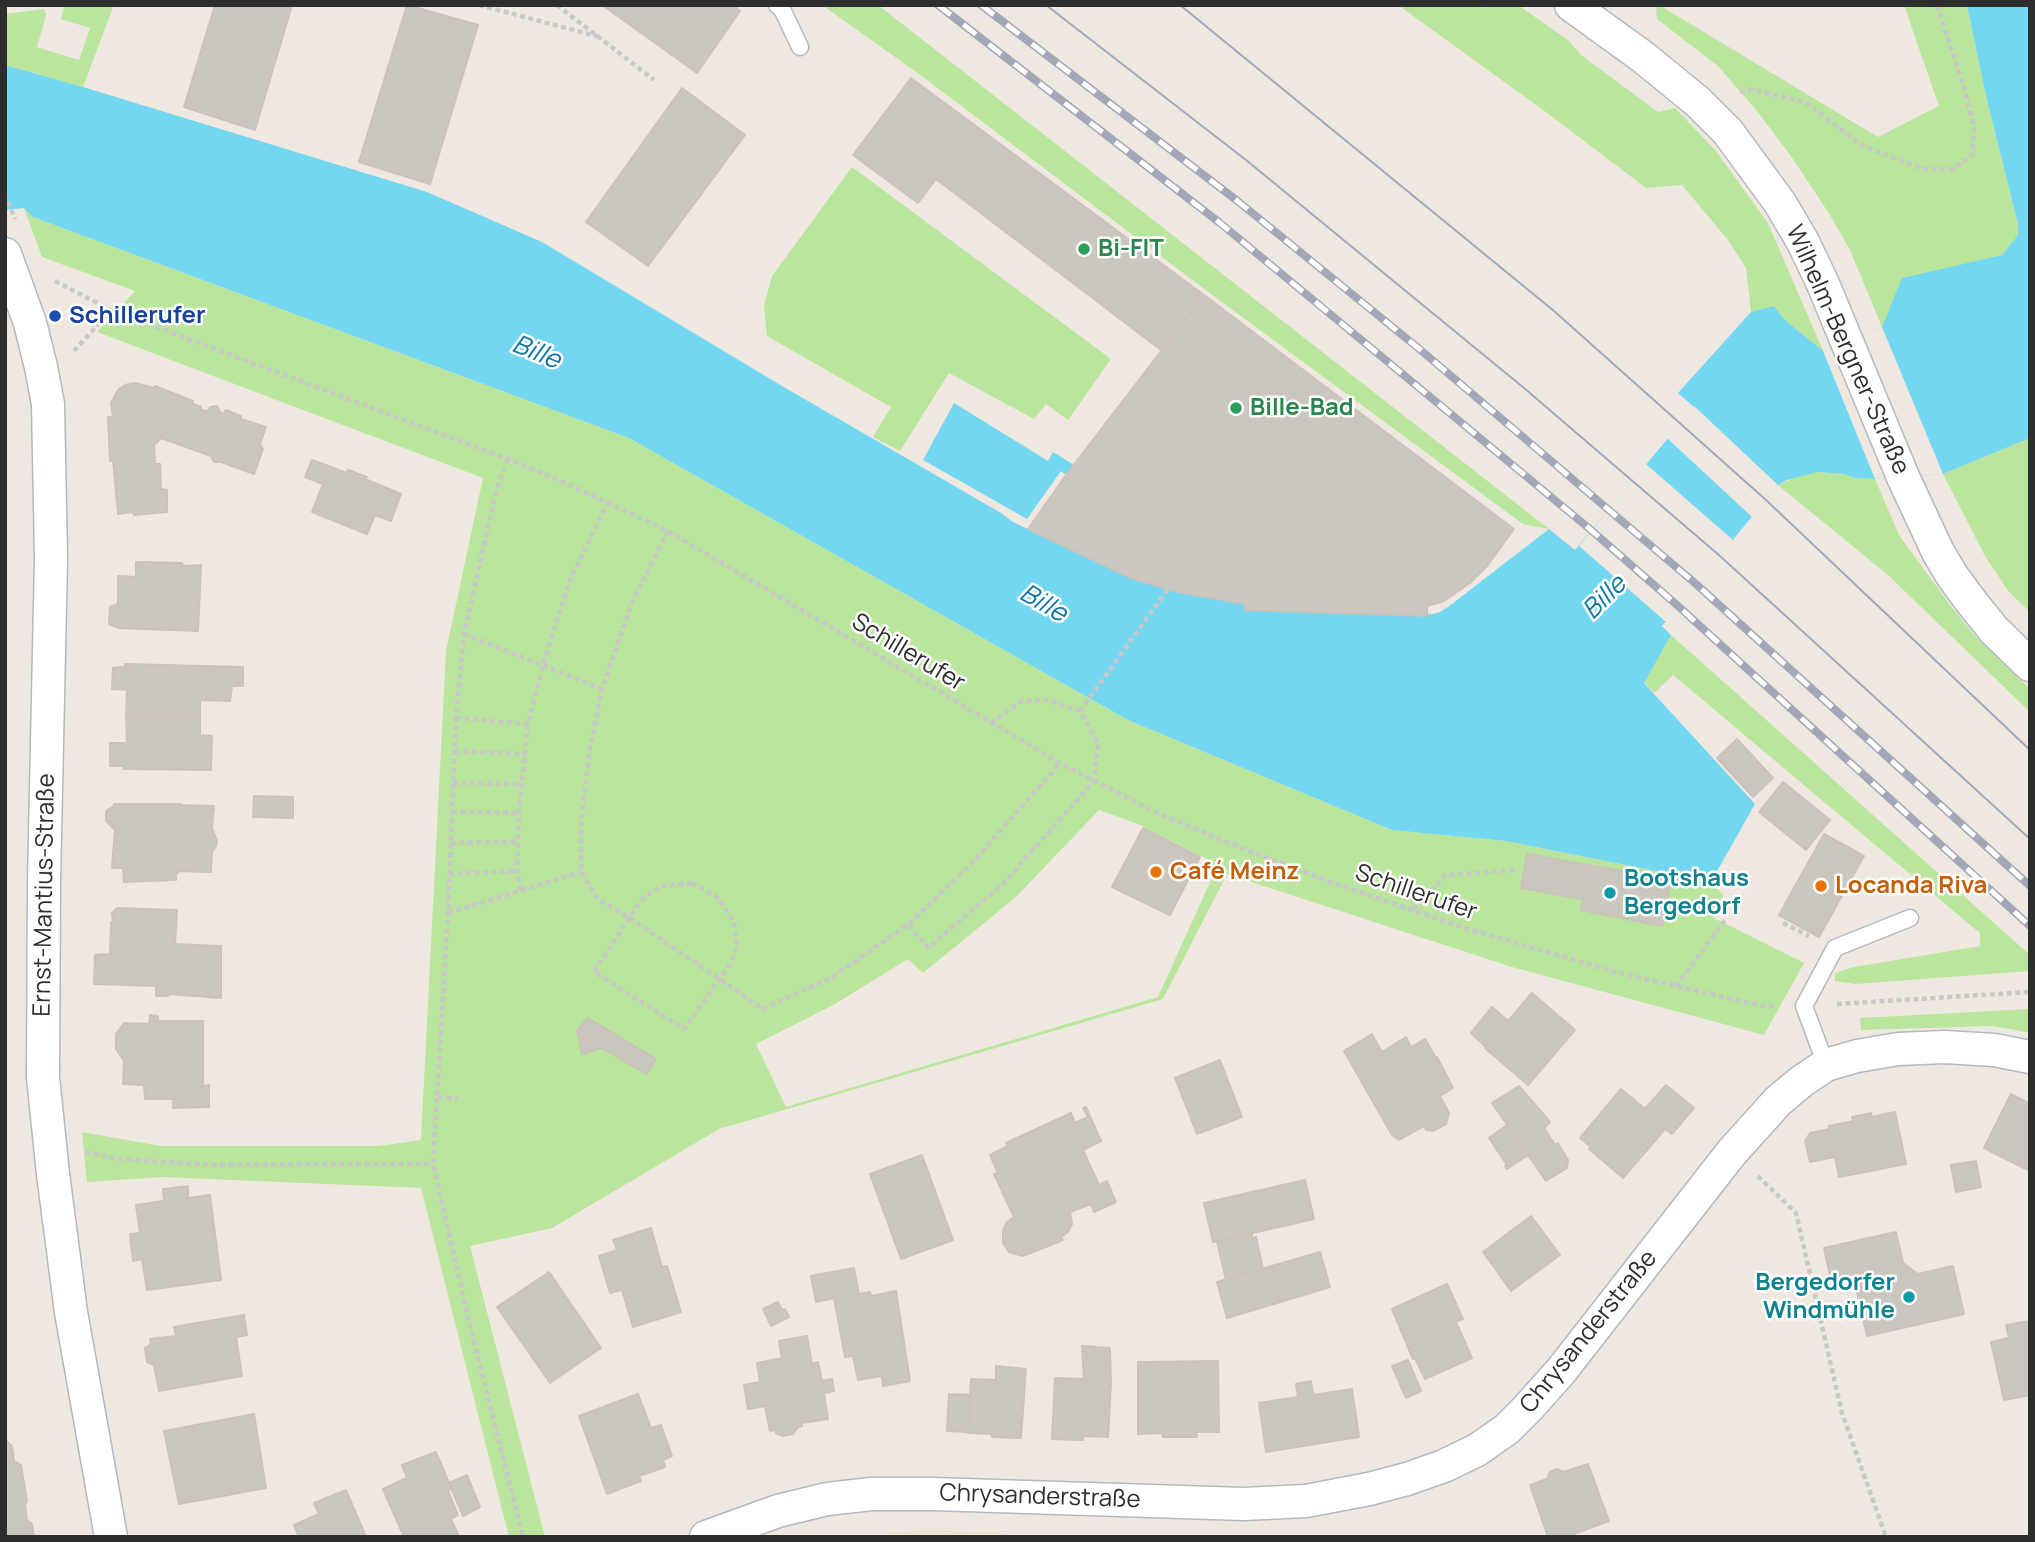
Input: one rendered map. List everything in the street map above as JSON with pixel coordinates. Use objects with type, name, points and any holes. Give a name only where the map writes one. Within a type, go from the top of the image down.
[{"type":"street","name":"Wilhelm-Bergner-Straße","points":[[1571,5],[1643,57],[1698,102],[1728,132],[1780,203],[1808,252],[1903,477],[1953,578],[1994,630],[2030,665]]},
{"type":"street","name":"Ernst-Mantius-Straße","points":[[10,268],[30,323],[48,404],[51,558],[44,869],[43,1077],[71,1312],[111,1537]]},
{"type":"street","name":"Chrysanderstraße","points":[[706,1537],[778,1511],[827,1499],[860,1495],[933,1494],[1269,1503],[1306,1501],[1369,1489],[1444,1466],[1477,1450],[1507,1429],[1528,1408],[1561,1371],[1732,1152],[1778,1101],[1802,1081],[1826,1065],[1898,1049],[1945,1047],[1994,1050],[2030,1056]]},
{"type":"lane","points":[[777,5],[782,9],[800,47]]},
{"type":"lane","points":[[1826,1065],[1804,1006],[1835,948],[1910,918]]},
{"type":"path","points":[[479,5],[600,37]]},
{"type":"path","points":[[557,5],[654,80]]},
{"type":"path","points":[[1698,102],[1751,89],[1805,102],[1863,145],[1923,169],[1953,169],[1972,155],[1974,127],[1937,5]]},
{"type":"path","points":[[5,194],[12,209]]},
{"type":"path","name":"Schillerufer","points":[[10,268],[41,273],[111,310],[561,481],[668,531],[1094,781],[1149,809],[1226,842],[1339,885],[1465,928],[1612,971],[1762,1006],[1804,1006],[2030,992]]},
{"type":"path","points":[[41,367],[61,365],[111,310]]},
{"type":"path","points":[[508,459],[496,491],[464,634],[456,718],[433,1164],[523,1537]]},
{"type":"path","points":[[521,890],[517,871],[519,813],[528,724],[569,582],[608,503]]},
{"type":"path","points":[[668,531],[632,602],[602,689],[589,754],[581,824],[581,872],[598,899],[763,1009],[832,977],[909,925],[972,863],[1060,763]]},
{"type":"path","points":[[1080,711],[1168,589]]},
{"type":"path","points":[[464,634],[602,689]]},
{"type":"path","points":[[909,925],[929,947],[1003,884],[1094,781],[1098,743],[1080,711],[1047,700],[1022,701],[992,722]]},
{"type":"path","points":[[456,718],[528,724]]},
{"type":"path","points":[[455,751],[525,754]]},
{"type":"path","points":[[453,783],[521,785]]},
{"type":"path","points":[[452,813],[519,813]]},
{"type":"path","points":[[451,843],[518,842]]},
{"type":"path","points":[[1413,909],[1447,876],[1518,870]]},
{"type":"path","points":[[449,874],[517,871]]},
{"type":"path","points":[[448,913],[581,872]]},
{"type":"path","points":[[692,883],[718,898],[734,922],[737,946],[731,963],[719,980],[684,1029],[594,972],[641,900],[661,886],[692,883]]},
{"type":"path","points":[[1676,986],[1725,920]]},
{"type":"path","points":[[437,1097],[458,1099]]},
{"type":"path","points":[[50,1145],[119,1159],[210,1165],[433,1164]]},
{"type":"path","points":[[1758,1175],[1796,1213],[1842,1413],[1886,1537]]},
{"type":"shaded area","points":[[929,1529],[1055,1537],[855,1537]]},
{"type":"green space","points":[[114,5],[83,87],[5,65],[5,14],[44,9],[46,15],[37,47],[79,60],[90,28],[61,19],[64,7]]},
{"type":"green space","points":[[822,5],[878,5],[1549,529],[1523,524],[919,74]]},
{"type":"green space","points":[[1398,5],[1475,5],[1481,8],[1483,5],[1518,5],[1568,40],[1581,55],[1658,112],[1675,108],[1716,151],[1768,223],[1823,351],[1785,320],[1774,307],[1751,312],[1746,268],[1728,240],[1682,185],[1646,188]]},
{"type":"green space","points":[[1656,5],[1878,137],[1939,106],[1904,5],[1967,5],[1986,96],[2018,224],[2018,235],[2002,255],[1903,278],[1882,327],[1850,250],[1791,156],[1718,66],[1657,19]]},
{"type":"green space","points":[[852,167],[1111,359],[1068,420],[1046,404],[1034,419],[949,373],[900,451],[873,437],[891,407],[767,336],[764,306],[772,276]]},
{"type":"green space","points":[[24,208],[33,217],[629,438],[1128,720],[1392,830],[1506,841],[1711,882],[1723,895],[1714,918],[1804,963],[1764,1035],[1512,967],[1227,874],[1163,999],[719,1129],[552,1228],[470,1246],[545,1537],[509,1537],[421,1188],[162,1177],[87,1182],[82,1132],[161,1146],[379,1146],[421,1140],[446,651],[483,478],[97,332],[135,291],[42,257]],"holes":[[[1099,810],[1138,824],[1207,859],[1216,869],[1158,997],[786,1107],[756,1044],[835,1004],[908,959],[923,973],[1016,897]]]},
{"type":"green space","points":[[2030,438],[2030,612],[2009,592],[1985,556],[1943,474]]},
{"type":"green space","points":[[1817,472],[1875,479],[1899,535],[1950,605],[1974,635],[2030,689],[2030,712],[1888,575],[1778,485],[1803,474]]},
{"type":"green space","points":[[1671,635],[2030,955],[2030,971],[1856,984],[1835,981],[1835,973],[1854,967],[1980,946],[1980,933],[1673,675],[1654,693],[1644,682]]},
{"type":"green space","points":[[2030,1009],[2030,1033],[1993,1026],[1861,1030],[1860,1018]]},
{"type":"water","name":"Bille","points":[[1967,5],[2030,5],[2030,438],[1943,474],[1875,479],[1817,472],[1787,480],[1778,485],[1662,626],[1671,635],[1644,683],[1755,804],[1711,882],[1506,841],[1392,830],[1128,720],[629,438],[33,217],[24,208],[5,210],[5,65],[427,192],[542,242],[1013,522],[1131,578],[1178,592],[1245,604],[1433,614],[1448,607],[1549,529],[1575,550],[1694,407],[1678,393],[1751,312],[1774,306],[1785,320],[1823,351],[1882,327],[1902,278],[2002,255],[2018,235],[2018,224],[1986,96]]},
{"type":"water","points":[[954,403],[1048,461],[1053,452],[1074,465],[1066,475],[1061,471],[1027,519],[923,460]]},
{"type":"pier","points":[[1882,327],[1943,474],[1875,479],[1823,351]]},
{"type":"pier","points":[[1694,406],[1778,485],[1752,517],[1667,438]]},
{"type":"pier","points":[[1646,464],[1733,540],[1666,622],[1579,546]]},
{"type":"building","points":[[215,5],[292,5],[255,130],[184,107]]},
{"type":"building","points":[[407,5],[478,25],[430,184],[359,162]]},
{"type":"building","points":[[602,5],[733,5],[740,11],[697,73]]},
{"type":"building","name":"Bi-FIT","points":[[911,78],[1204,295],[1161,350],[936,179],[918,203],[853,155]]},
{"type":"building","points":[[682,88],[745,135],[648,266],[586,222]]},
{"type":"building","name":"Bille-Bad","points":[[1204,295],[1514,529],[1487,566],[1470,583],[1444,601],[1427,606],[1427,616],[1245,610],[1245,604],[1178,592],[1131,578],[1028,529]]},
{"type":"building","points":[[135,383],[154,388],[155,386],[193,401],[191,403],[207,412],[210,407],[217,406],[222,415],[226,410],[241,416],[241,419],[266,427],[260,444],[263,449],[254,474],[214,462],[211,456],[161,438],[154,445],[155,464],[160,464],[161,489],[167,490],[167,512],[118,514],[113,460],[110,461],[108,417],[113,417],[111,403],[118,390]]},
{"type":"building","points":[[312,460],[367,477],[365,479],[401,494],[391,521],[375,515],[367,534],[312,512],[323,484],[305,477]]},
{"type":"building","points":[[136,562],[201,565],[198,631],[119,628],[109,624],[110,607],[118,604],[118,576],[136,577]]},
{"type":"building","points":[[125,664],[243,667],[243,686],[232,686],[230,701],[200,700],[200,718],[126,717],[127,690],[112,689],[113,668],[125,667]]},
{"type":"building","points":[[126,717],[200,718],[200,735],[212,736],[211,770],[123,769],[123,766],[110,766],[110,743],[127,743]]},
{"type":"building","points":[[1737,739],[1773,778],[1753,797],[1717,758]]},
{"type":"building","points":[[1783,782],[1830,820],[1806,850],[1759,812]]},
{"type":"building","points":[[254,796],[293,797],[293,818],[253,817]]},
{"type":"building","points":[[114,804],[214,806],[212,828],[217,841],[212,852],[211,872],[178,871],[176,880],[124,882],[123,868],[112,868],[115,828],[106,821],[106,811]]},
{"type":"building","name":"Café Meinz","points":[[1143,828],[1200,857],[1170,915],[1112,887]]},
{"type":"building","name":"Locanda Riva","points":[[1824,834],[1864,856],[1819,937],[1779,915]]},
{"type":"building","name":"Bootshaus Bergedorf","points":[[1527,854],[1671,880],[1662,926],[1581,910],[1583,899],[1521,888]]},
{"type":"building","points":[[117,908],[177,910],[175,944],[221,946],[221,998],[169,994],[156,996],[156,986],[94,984],[95,955],[110,954],[112,913]]},
{"type":"building","points":[[1532,993],[1575,1030],[1528,1085],[1471,1033],[1492,1007],[1508,1021]]},
{"type":"building","points":[[150,1015],[158,1016],[158,1021],[203,1021],[203,1086],[209,1085],[209,1107],[173,1108],[173,1099],[145,1099],[144,1085],[123,1084],[124,1061],[116,1049],[116,1034],[124,1023],[149,1024]]},
{"type":"building","points":[[588,1018],[656,1059],[647,1074],[601,1048],[582,1054],[577,1031]]},
{"type":"building","points":[[1372,1034],[1382,1052],[1406,1037],[1411,1047],[1425,1039],[1453,1088],[1440,1096],[1449,1113],[1446,1124],[1433,1131],[1426,1130],[1424,1126],[1399,1140],[1392,1135],[1344,1051]]},
{"type":"building","points":[[1220,1060],[1242,1117],[1197,1134],[1175,1078]]},
{"type":"building","points":[[1666,1085],[1694,1108],[1672,1134],[1665,1129],[1623,1178],[1580,1138],[1621,1089],[1645,1109]]},
{"type":"building","points":[[1519,1086],[1550,1122],[1544,1128],[1555,1145],[1558,1143],[1568,1160],[1567,1168],[1546,1181],[1492,1103]]},
{"type":"building","points":[[2011,1094],[2030,1104],[2030,1171],[1984,1148]]},
{"type":"building","points":[[1086,1107],[1101,1141],[1083,1150],[1099,1185],[1107,1181],[1116,1202],[1094,1212],[1091,1204],[1070,1212],[1072,1224],[1068,1232],[1061,1237],[1063,1240],[1023,1256],[1009,1252],[1003,1243],[1003,1231],[1007,1222],[1014,1217],[994,1174],[998,1173],[990,1155],[1008,1146],[1006,1143],[1071,1113],[1075,1123],[1088,1117],[1083,1108]]},
{"type":"building","points":[[1895,1112],[1906,1164],[1839,1177],[1835,1157],[1810,1162],[1805,1141],[1810,1133],[1853,1121],[1852,1117],[1871,1113],[1872,1117]]},
{"type":"building","points":[[1507,1125],[1528,1155],[1507,1169],[1489,1138]]},
{"type":"building","points":[[922,1155],[953,1240],[901,1259],[870,1174]]},
{"type":"building","points":[[1976,1161],[1981,1187],[1956,1192],[1951,1165]]},
{"type":"building","points":[[1305,1180],[1314,1219],[1213,1242],[1204,1203]]},
{"type":"building","points":[[188,1186],[188,1198],[210,1195],[221,1280],[147,1290],[142,1259],[133,1261],[130,1234],[140,1233],[136,1205],[164,1201],[163,1189]]},
{"type":"building","points":[[1531,1216],[1560,1255],[1511,1291],[1483,1252]]},
{"type":"building","points":[[651,1228],[662,1267],[667,1266],[681,1312],[633,1327],[622,1290],[610,1293],[599,1256],[617,1250],[613,1240]]},
{"type":"building","name":"Bergedorfer Windmühle","points":[[1896,1232],[1903,1263],[1918,1274],[1953,1266],[1964,1314],[1867,1336],[1853,1275],[1831,1280],[1824,1248]]},
{"type":"building","points":[[1252,1233],[1252,1239],[1256,1237],[1263,1269],[1226,1280],[1217,1241]]},
{"type":"building","points":[[1320,1252],[1330,1287],[1227,1318],[1217,1282]]},
{"type":"building","points":[[854,1268],[859,1294],[870,1292],[871,1296],[896,1291],[910,1381],[883,1386],[882,1376],[858,1380],[853,1356],[845,1357],[834,1298],[816,1302],[811,1276]]},
{"type":"building","points":[[549,1272],[601,1348],[550,1383],[497,1307]]},
{"type":"building","points":[[1447,1284],[1463,1319],[1456,1322],[1472,1358],[1425,1379],[1415,1358],[1413,1359],[1392,1309]]},
{"type":"building","points":[[778,1302],[789,1317],[771,1326],[763,1309]]},
{"type":"building","points":[[244,1315],[247,1335],[236,1337],[242,1376],[159,1391],[154,1365],[147,1362],[145,1348],[151,1344],[150,1339],[176,1336],[174,1327]]},
{"type":"building","points":[[2030,1321],[2030,1395],[2004,1400],[1991,1342],[2009,1338],[2006,1325]]},
{"type":"building","points":[[807,1336],[812,1364],[818,1362],[822,1381],[832,1379],[834,1391],[824,1393],[828,1419],[802,1423],[793,1434],[783,1436],[776,1433],[776,1430],[770,1431],[765,1406],[748,1409],[744,1385],[760,1382],[757,1363],[782,1358],[779,1341]]},
{"type":"building","points":[[1082,1346],[1110,1348],[1108,1437],[1083,1436],[1083,1440],[1052,1439],[1055,1378],[1084,1379]]},
{"type":"building","points":[[1408,1360],[1421,1391],[1406,1398],[1392,1366]]},
{"type":"building","points":[[1218,1361],[1219,1432],[1196,1432],[1197,1437],[1163,1437],[1162,1433],[1138,1434],[1138,1362]]},
{"type":"building","points":[[996,1366],[1026,1369],[1021,1438],[968,1433],[971,1379],[996,1380]]},
{"type":"building","points":[[1311,1381],[1313,1395],[1352,1389],[1359,1437],[1266,1452],[1259,1403],[1298,1397],[1296,1384]]},
{"type":"building","points":[[638,1394],[651,1428],[661,1425],[672,1456],[663,1460],[665,1467],[639,1476],[641,1481],[607,1494],[579,1416]]},
{"type":"building","points":[[949,1394],[970,1395],[968,1432],[947,1431]]},
{"type":"building","points":[[254,1414],[266,1488],[179,1504],[164,1431]]},
{"type":"building","points":[[5,1440],[12,1446],[14,1461],[21,1465],[27,1520],[32,1524],[34,1537],[5,1537]]},
{"type":"building","points":[[436,1452],[451,1489],[448,1491],[458,1515],[451,1519],[459,1537],[404,1537],[383,1489],[407,1478],[402,1465]]},
{"type":"building","points":[[1588,1464],[1609,1521],[1565,1537],[1548,1537],[1530,1485],[1547,1479],[1550,1472],[1557,1469],[1564,1472]]},
{"type":"building","points":[[467,1475],[480,1507],[463,1516],[449,1483]]},
{"type":"building","points":[[346,1490],[366,1537],[299,1537],[294,1525],[319,1514],[314,1503]]},
{"type":"tram line","points":[[1046,5],[1246,160],[1524,388],[1720,556],[2030,839]]},
{"type":"tram line","points":[[1180,5],[1554,311],[1766,500],[2030,750]]},
{"type":"railway","points":[[938,5],[1220,223],[1591,530],[2030,926]]},
{"type":"railway","points":[[981,5],[1235,199],[1417,347],[1696,584],[2030,886]]},
{"type":"place","name":"Bi-FIT","points":[[1084,249]]},
{"type":"place","name":"Schillerufer","points":[[55,316]]},
{"type":"place","name":"Bille-Bad","points":[[1236,408]]},
{"type":"place","name":"Café Meinz","points":[[1156,872]]},
{"type":"place","name":"Locanda Riva","points":[[1821,886]]},
{"type":"place","name":"Bootshaus Bergedorf","points":[[1610,893]]},
{"type":"place","name":"Bergedorfer Windmühle","points":[[1909,1297]]}]
